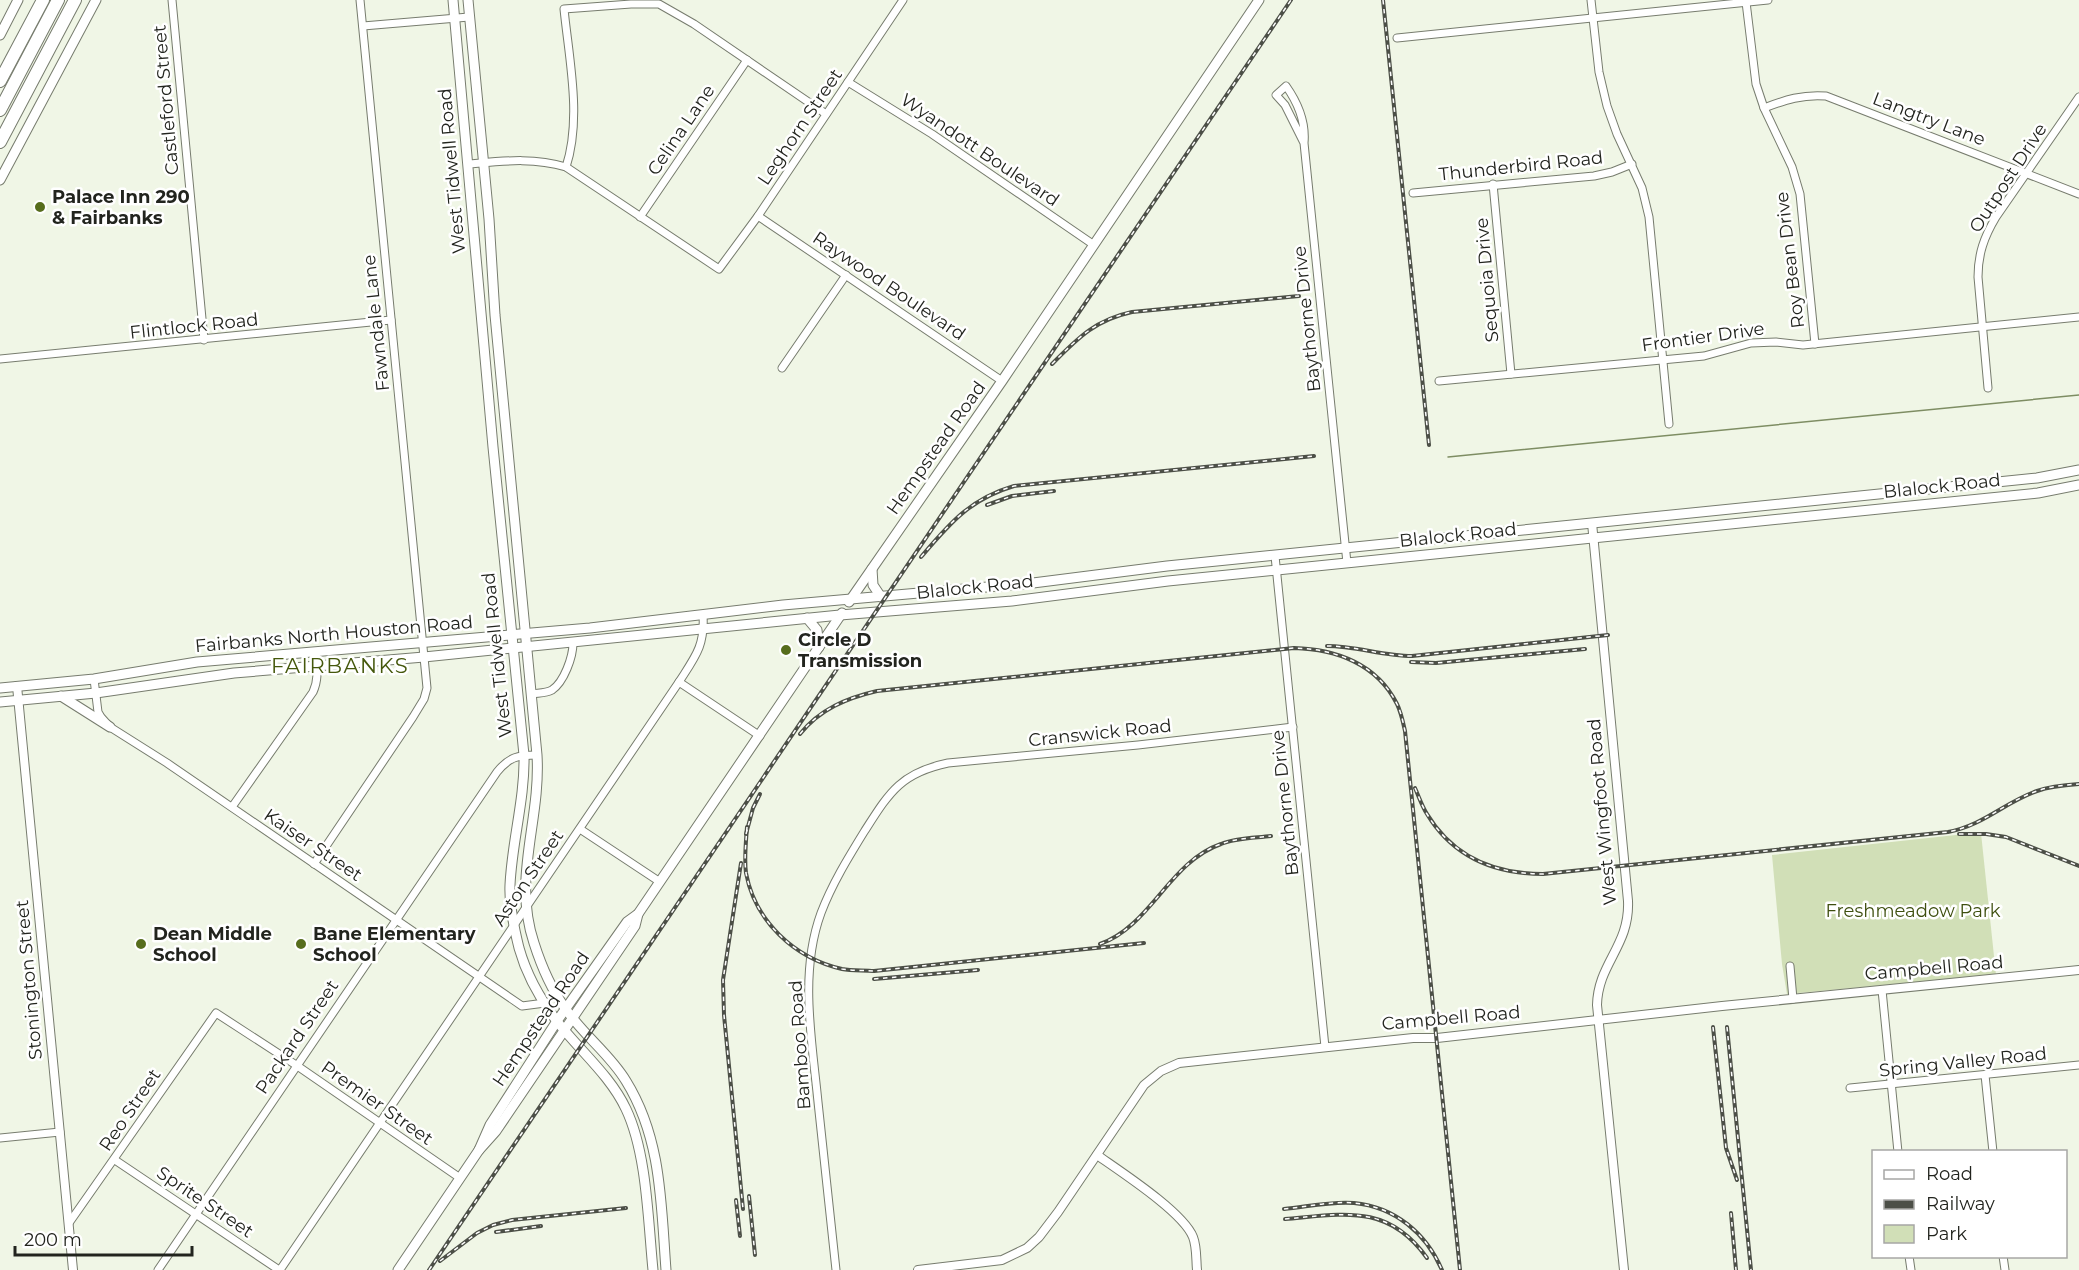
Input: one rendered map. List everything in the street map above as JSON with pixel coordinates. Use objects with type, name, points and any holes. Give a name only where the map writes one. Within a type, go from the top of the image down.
[{"type":"highway","points":[[0,81],[43,0]]},
{"type":"highway","points":[[0,110],[58,0]]},
{"type":"highway","points":[[0,142],[75,0]]},
{"type":"main road","points":[[0,35],[18,0]]},
{"type":"main road","points":[[0,180],[96,0]]},
{"type":"main road","name":"West Tidwell Road","points":[[453,0],[484,350],[524,754],[523,792],[510,885],[514,926],[520,951],[544,1003],[612,1086],[627,1110],[639,1151],[653,1270]]},
{"type":"main road","name":"West Tidwell Road","points":[[468,0],[537,755],[537,795],[524,880],[525,911],[534,945],[566,1009],[618,1068],[638,1101],[657,1159],[666,1270]]},
{"type":"main road","name":"Hempstead Road","points":[[398,1270],[479,1150],[490,1125],[509,1103],[572,1017],[627,922],[638,914],[660,882],[1259,0]]},
{"type":"main road","points":[[462,93],[477,91]]},
{"type":"main road","points":[[476,258],[491,257]]},
{"type":"main road","points":[[484,350],[498,348]]},
{"type":"main road","points":[[493,442],[507,437]]},
{"type":"main road","name":"Blalock Road","points":[[851,600],[1769,504],[1953,487],[2037,478],[2079,470]]},
{"type":"main road","points":[[2037,478],[2038,493]]},
{"type":"main road","name":"Blalock Road","points":[[840,615],[955,606],[1168,581],[2038,493],[2079,485]]},
{"type":"main road","points":[[1953,487],[1954,501]]},
{"type":"main road","points":[[1860,496],[1861,511]]},
{"type":"main road","points":[[1769,504],[1771,519]]},
{"type":"main road","points":[[1678,514],[1680,529]]},
{"type":"main road","points":[[502,534],[517,534]]},
{"type":"main road","points":[[1463,536],[1465,552]]},
{"type":"main road","points":[[1167,566],[1168,581]]},
{"type":"main road","points":[[873,569],[873,585],[881,597]]},
{"type":"main road","points":[[1059,580],[1061,594]]},
{"type":"main road","points":[[953,590],[955,606]]},
{"type":"main road","name":"Fairbanks North Houston Road","points":[[0,688],[94,679],[168,665],[233,658],[590,628],[783,605],[851,600]]},
{"type":"main road","name":"Fairbanks North Houston Road","points":[[0,702],[96,693],[234,674],[528,648],[840,615]]},
{"type":"main road","points":[[807,618],[817,630],[819,647]]},
{"type":"main road","points":[[573,643],[575,636],[590,628]]},
{"type":"main road","points":[[233,658],[234,674]]},
{"type":"main road","points":[[62,696],[110,727]]},
{"type":"main road","points":[[516,835],[530,837]]},
{"type":"main road","name":"Hempstead Road","points":[[509,1103],[557,1021],[614,948]]},
{"type":"main road","points":[[646,1201],[660,1199]]},
{"type":"street","name":"Castleford Street","points":[[172,0],[204,340]]},
{"type":"street","name":"Fawndale Lane","points":[[360,0],[423,643]]},
{"type":"street","name":"Leghorn Street","points":[[640,216],[719,269],[758,216],[903,0]]},
{"type":"street","points":[[1592,0],[1599,72],[1607,106],[1642,188],[1649,217],[1669,424]]},
{"type":"street","points":[[1397,38],[1768,0]]},
{"type":"street","points":[[566,167],[574,127],[564,9],[659,2],[826,114]]},
{"type":"street","name":"Roy Bean Drive","points":[[1746,2],[1753,69],[1764,108],[1792,167],[1800,194],[1815,344]]},
{"type":"street","points":[[363,26],[469,17]]},
{"type":"street","name":"Celina Lane","points":[[640,216],[747,60]]},
{"type":"street","name":"Wyandott Boulevard","points":[[848,82],[932,135],[1094,245]]},
{"type":"street","name":"Baythorne Drive","points":[[1304,144],[1293,120],[1276,95],[1286,86],[1296,99],[1305,133],[1304,144],[1347,563]]},
{"type":"street","name":"Langtry Lane","points":[[1764,108],[1806,95],[1826,96],[2079,194]]},
{"type":"street","name":"Outpost Drive","points":[[1988,388],[1978,277],[1982,244],[1996,217],[2079,97]]},
{"type":"street","points":[[469,165],[528,160],[550,162],[566,167],[640,216]]},
{"type":"street","name":"Thunderbird Road","points":[[1413,193],[1602,174],[1632,164]]},
{"type":"street","name":"Sequoia Drive","points":[[1493,184],[1511,374]]},
{"type":"street","name":"Raywood Boulevard","points":[[758,216],[1002,381]]},
{"type":"street","points":[[782,368],[846,275]]},
{"type":"street","name":"Frontier Drive","points":[[1439,381],[1720,353],[1751,344],[1776,342],[1803,345],[2079,317]]},
{"type":"street","name":"Flintlock Road","points":[[0,359],[391,320]]},
{"type":"street","name":"West Wingfoot Road","points":[[1592,523],[1628,909],[1627,925],[1622,940],[1608,963],[1597,997],[1624,1270]]},
{"type":"street","name":"Baythorne Drive","points":[[1275,556],[1325,1047]]},
{"type":"street","name":"Aston Street","points":[[280,1270],[679,682],[700,648],[704,630],[703,615]]},
{"type":"street","points":[[314,864],[424,699],[426,688],[423,643]]},
{"type":"street","points":[[533,694],[547,692],[556,686],[571,661],[573,643]]},
{"type":"street","points":[[232,807],[313,692],[317,683],[316,652]]},
{"type":"street","name":"Kaiser Street","points":[[94,679],[98,712],[110,727],[232,807],[522,1006],[544,1003]]},
{"type":"street","points":[[679,682],[760,736]]},
{"type":"street","name":"Stonington Street","points":[[17,686],[73,1270]]},
{"type":"street","name":"Cranswick Road","points":[[911,775],[948,763],[1158,743],[1293,727]]},
{"type":"street","points":[[524,754],[537,755]]},
{"type":"street","name":"Packard Street","points":[[158,1270],[497,772],[505,761],[524,754]]},
{"type":"street","name":"Bamboo Road","points":[[836,1270],[809,1006],[811,958],[821,914],[838,874],[884,802],[900,783],[911,775]]},
{"type":"street","points":[[580,829],[660,882]]},
{"type":"street","points":[[1790,966],[1793,999]]},
{"type":"street","name":"Campbell Road","points":[[918,1270],[1002,1260],[1027,1248],[1052,1221],[1144,1085],[1161,1071],[1186,1061],[1413,1038],[1437,1038],[1598,1019],[2079,970]]},
{"type":"street","points":[[1882,990],[1898,1150]]},
{"type":"street","name":"Premier Street","points":[[216,1013],[460,1178]]},
{"type":"street","name":"Reo Street","points":[[69,1223],[115,1160],[183,1057],[216,1013]]},
{"type":"street","name":"Spring Valley Road","points":[[1850,1088],[2079,1066]]},
{"type":"street","points":[[1985,1075],[1993,1150]]},
{"type":"street","points":[[0,1138],[60,1132]]},
{"type":"street","points":[[1097,1155],[1166,1207],[1188,1228],[1194,1239],[1197,1270]]},
{"type":"street","name":"Sprite Street","points":[[115,1160],[280,1270]]},
{"type":"green space","name":"Freshmeadow Park","points":[[1981,833],[1996,975],[1787,994],[1772,855]]},
{"type":"waterway","points":[[1448,457],[2079,395]]},
{"type":"railway","points":[[429,1270],[1291,0]]},
{"type":"railway","points":[[1383,0],[1429,445]]},
{"type":"railway","points":[[1052,364],[1088,331],[1119,315],[1299,296]]},
{"type":"railway","points":[[921,557],[942,533],[973,505],[1014,486],[1314,456]]},
{"type":"railway","points":[[987,505],[1012,496],[1054,491]]},
{"type":"railway","points":[[1327,646],[1412,656],[1608,635]]},
{"type":"railway","points":[[800,734],[825,711],[855,697],[877,691],[1294,648],[1340,656],[1367,669],[1389,690],[1402,717],[1405,731],[1460,1270]]},
{"type":"railway","points":[[1411,662],[1436,663],[1585,649]]},
{"type":"railway","points":[[1415,788],[1425,811],[1437,829],[1462,852],[1508,871],[1543,874],[1948,832],[1984,819],[2037,791],[2079,784]]},
{"type":"railway","points":[[746,834],[753,808],[760,794]]},
{"type":"railway","points":[[747,827],[746,873],[758,907],[779,935],[808,956],[824,964],[842,969],[874,971],[1144,943]]},
{"type":"railway","points":[[1959,834],[2006,837],[2079,866]]},
{"type":"railway","points":[[1100,944],[1118,935],[1133,923],[1173,879],[1203,853],[1233,840],[1271,836]]},
{"type":"railway","points":[[741,863],[723,980],[724,1015],[743,1209]]},
{"type":"railway","points":[[874,979],[978,970]]},
{"type":"railway","points":[[1713,1027],[1726,1148],[1737,1180]]},
{"type":"railway","points":[[1727,1027],[1751,1270]]},
{"type":"railway","points":[[749,1196],[755,1255]]},
{"type":"railway","points":[[736,1200],[740,1236]]},
{"type":"railway","points":[[1284,1209],[1328,1203],[1354,1203],[1383,1210],[1396,1216],[1418,1234],[1427,1244],[1442,1270]]},
{"type":"railway","points":[[440,1261],[477,1233],[493,1225],[512,1220],[626,1208]]},
{"type":"railway","points":[[1731,1213],[1736,1270]]},
{"type":"railway","points":[[1285,1219],[1345,1215],[1380,1220],[1397,1228],[1412,1240],[1427,1258]]},
{"type":"railway","points":[[496,1232],[541,1226]]},
{"type":"place","name":"Palace Inn 290 & Fairbanks","points":[[40,207]]},
{"type":"place","name":"Circle D Transmission","points":[[786,650]]},
{"type":"place","name":"Dean Middle School","points":[[141,944]]},
{"type":"place","name":"Bane Elementary School","points":[[301,944]]},
{"type":"district","name":"FAIRBANKS","points":[[340,666]]}]
